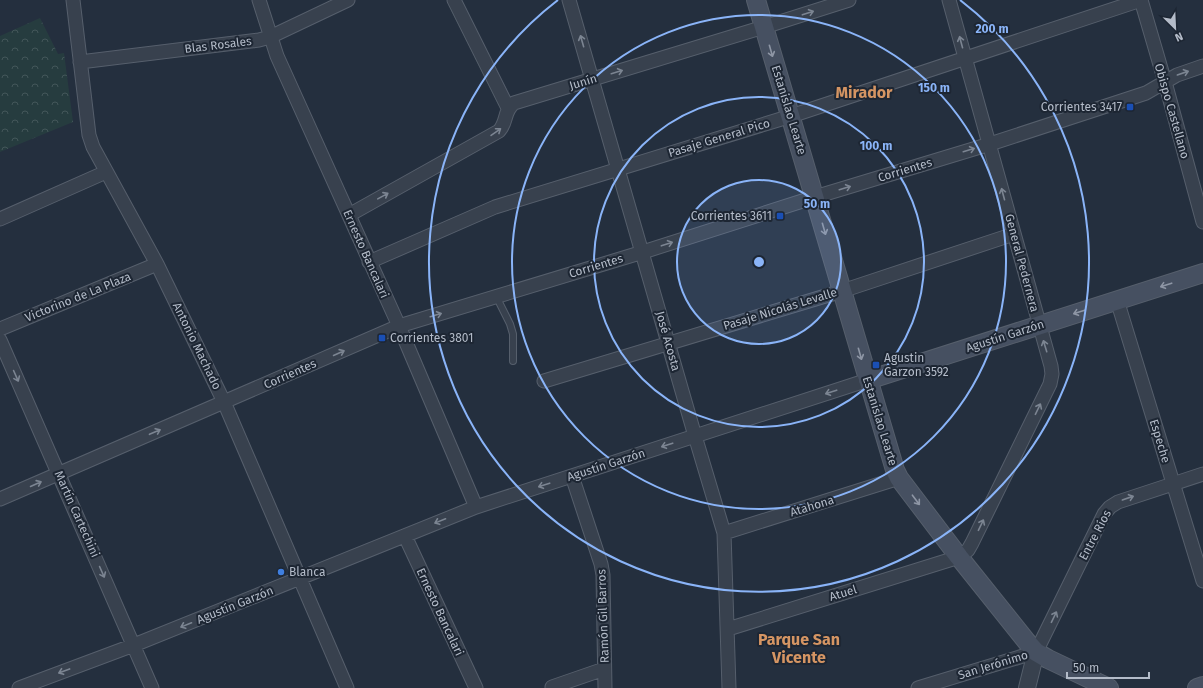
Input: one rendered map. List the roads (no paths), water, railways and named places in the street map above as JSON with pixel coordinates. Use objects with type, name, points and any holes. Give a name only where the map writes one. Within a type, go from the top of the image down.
[{"type":"main road","name":"Estanislao Learte","points":[[756,0],[894,470],[960,557],[1036,652]]},
{"type":"main road","name":"Agustín Garzón","points":[[868,380],[1203,273]]},
{"type":"main road","name":"San Jerónimo","points":[[1036,652],[1109,688]]},
{"type":"main road","points":[[1197,688],[1203,686]]},
{"type":"street","name":"Antonio Machado","points":[[73,0],[89,135],[97,156],[157,264],[224,402],[347,688]]},
{"type":"street","name":"Ernesto Bancalari","points":[[259,0],[270,37],[278,56],[369,262],[399,326],[476,507]]},
{"type":"street","name":"Blas Rosales","points":[[80,62],[259,40],[270,37],[348,0]]},
{"type":"street","points":[[349,215],[499,131],[503,126],[508,108],[454,0]]},
{"type":"street","name":"José Acosta","points":[[569,0],[724,533],[730,688]]},
{"type":"street","name":"Junín","points":[[508,108],[521,100],[849,0]]},
{"type":"street","name":"General Pedernera","points":[[949,0],[990,144],[1052,374],[1050,384],[972,543],[968,550],[960,557]]},
{"type":"street","name":"Pasaje General Pico","points":[[369,262],[495,207],[791,116],[1141,0]]},
{"type":"street","name":"Obispo Castellano","points":[[1141,0],[1203,222]]},
{"type":"street","name":"Corrientes","points":[[0,499],[399,326],[990,144],[1146,93],[1177,75],[1203,66]]},
{"type":"street","points":[[0,219],[106,172]]},
{"type":"street","name":"Pasaje Nicolás Levalle","points":[[544,382],[668,342],[842,291],[1014,234]]},
{"type":"street","name":"Victorino de La Plaza","points":[[0,329],[157,264]]},
{"type":"street","name":"Espeche","points":[[1117,300],[1203,581]]},
{"type":"street","name":"Martín Cartechini","points":[[0,340],[152,688]]},
{"type":"street","name":"Agustín Garzón","points":[[19,688],[134,645],[476,507],[868,380]]},
{"type":"street","name":"Entre Ríos","points":[[1036,652],[1104,514],[1110,506],[1173,483],[1203,474]]},
{"type":"street","name":"Ramón Gil Barros","points":[[572,476],[602,564],[605,688]]},
{"type":"street","name":"Atahona","points":[[724,533],[899,478]]},
{"type":"street","name":"Ernesto Bancalari","points":[[405,536],[476,688]]},
{"type":"street","name":"Atuel","points":[[728,629],[960,557]]},
{"type":"street","points":[[1027,688],[1036,652]]},
{"type":"street","name":"San Jerónimo","points":[[918,688],[1036,652]]},
{"type":"street","points":[[552,686],[604,669]]},
{"type":"lane","points":[[496,296],[510,324],[513,334],[513,361]]},
{"type":"place","name":"Corrientes 3417","points":[[1130,107]]},
{"type":"place","name":"Corrientes 3611","points":[[780,216]]},
{"type":"place","name":"Corrientes 3801","points":[[382,338]]},
{"type":"place","name":"Agustin Garzon 3592","points":[[876,365]]},
{"type":"place","name":"Blanca","points":[[281,572]]},
{"type":"district","name":"Mirador","points":[[864,92]]},
{"type":"district","name":"Parque San Vicente","points":[[799,648]]}]
